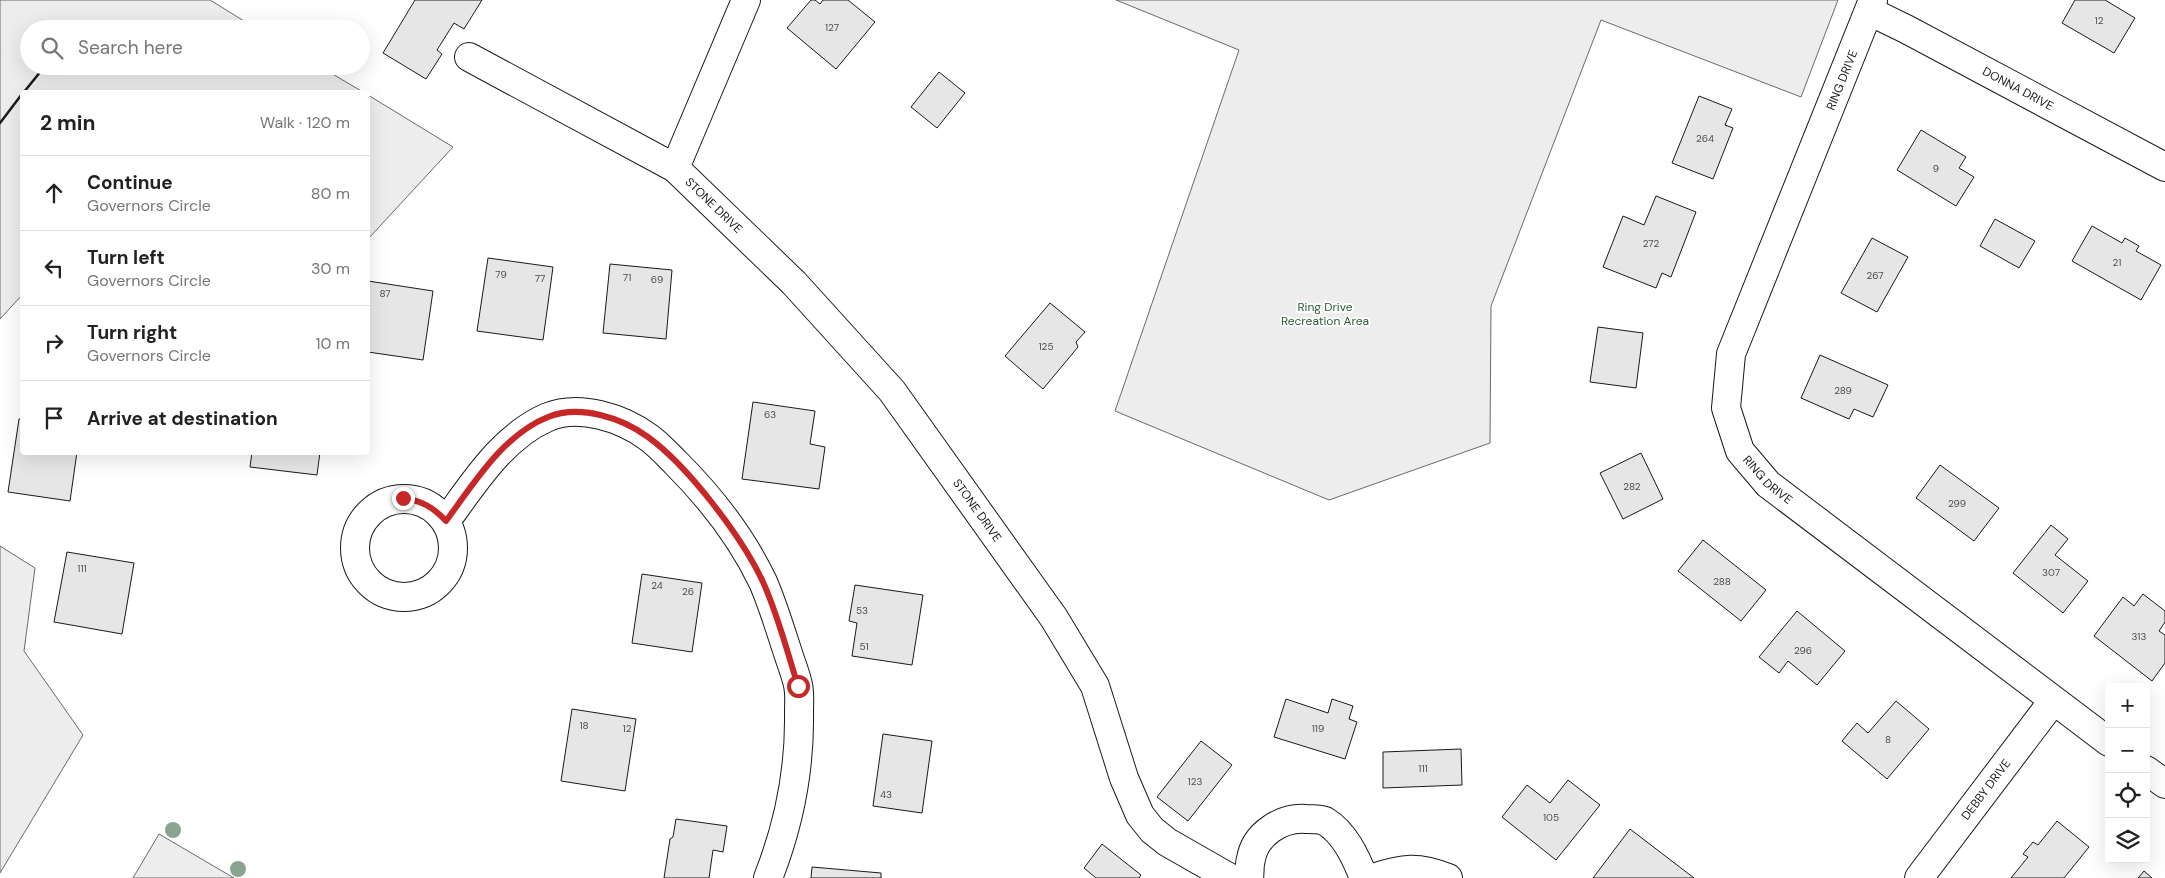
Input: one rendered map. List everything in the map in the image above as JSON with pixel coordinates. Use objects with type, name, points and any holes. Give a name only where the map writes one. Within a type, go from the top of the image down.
[{"type":"street","name":"STONE DRIVE","points":[[675,168],[746,0]]},
{"type":"street","name":"DONNA DRIVE","points":[[1871,6],[1906,29],[2165,168]]},
{"type":"street","name":"RING DRIVE","points":[[1871,6],[1731,354],[1726,408],[1740,450],[1768,484],[2105,739]]},
{"type":"street","name":"STONE DRIVE","points":[[469,57],[675,168],[794,283],[892,391],[996,534],[1054,618],[1095,686],[1124,778],[1140,815],[1152,830],[1167,842],[1230,878]]},
{"type":"street","points":[[446,521],[480,475],[502,450],[523,432],[549,417],[578,411],[606,417],[632,427],[649,438],[695,483],[740,541],[762,581],[775,612],[798,686],[800,743],[791,802],[778,852],[768,878]]},
{"type":"street","name":"DEBBY DRIVE","points":[[1919,878],[2053,701]]},
{"type":"street","points":[[2150,773],[2165,784]]},
{"type":"street","points":[[1250,878],[1251,857],[1263,836],[1277,824],[1300,818],[1324,821],[1343,838],[1356,857],[1364,878]]},
{"type":"street","points":[[1373,878],[1413,868],[1433,872],[1448,878]]},
{"type":"shaded area","points":[[0,0],[210,0],[242,20],[20,20],[20,75],[334,75],[360,90],[20,90],[20,297],[0,319]]},
{"type":"shaded area","name":"Ring Drive Recreation Area","points":[[1116,0],[1838,0],[1801,97],[1601,20],[1491,306],[1490,443],[1329,500],[1115,411],[1239,50]]},
{"type":"shaded area","points":[[370,96],[453,147],[370,237]]},
{"type":"shaded area","points":[[0,546],[35,568],[24,651],[83,735],[0,873]]},
{"type":"shaded area","points":[[159,834],[234,878],[133,878]]},
{"type":"building","points":[[415,0],[482,0],[464,29],[454,23],[437,50],[442,54],[426,79],[383,53]]},
{"type":"building","points":[[811,0],[815,0],[820,4],[823,0],[848,0],[875,22],[836,69],[787,28]]},
{"type":"building","points":[[2075,0],[2105,0],[2135,18],[2114,53],[2062,23]]},
{"type":"building","points":[[939,72],[965,93],[937,128],[911,107]]},
{"type":"building","points":[[1699,96],[1732,109],[1725,125],[1733,128],[1713,179],[1672,163]]},
{"type":"building","points":[[1921,130],[1966,157],[1959,168],[1974,177],[1956,206],[1897,170]]},
{"type":"building","points":[[1656,196],[1696,212],[1671,277],[1662,273],[1656,288],[1603,267],[1623,216],[1644,225]]},
{"type":"building","points":[[1995,219],[2035,241],[2019,268],[1980,246]]},
{"type":"building","points":[[2092,226],[2122,243],[2125,238],[2139,246],[2136,251],[2161,265],[2141,300],[2072,261]]},
{"type":"building","points":[[1872,238],[1908,257],[1877,312],[1841,293]]},
{"type":"building","points":[[488,258],[553,267],[543,340],[477,331]]},
{"type":"building","points":[[610,264],[672,270],[666,339],[603,333]]},
{"type":"building","points":[[370,281],[433,291],[423,360],[370,352]]},
{"type":"building","points":[[1050,303],[1085,332],[1076,342],[1078,347],[1043,389],[1005,356]]},
{"type":"building","points":[[1598,327],[1643,333],[1636,388],[1590,382]]},
{"type":"building","points":[[1820,355],[1888,385],[1873,417],[1854,409],[1849,419],[1801,398]]},
{"type":"building","points":[[753,402],[815,411],[810,444],[825,447],[819,489],[742,479]]},
{"type":"building","points":[[19,419],[20,455],[77,455],[70,501],[8,492]]},
{"type":"building","points":[[1641,453],[1663,499],[1623,519],[1600,473]]},
{"type":"building","points":[[252,455],[320,455],[317,475],[250,467]]},
{"type":"building","points":[[1940,465],[1999,508],[1974,541],[1916,498]]},
{"type":"building","points":[[2051,525],[2068,539],[2055,555],[2088,581],[2063,613],[2013,573]]},
{"type":"building","points":[[1703,540],[1766,590],[1741,621],[1678,571]]},
{"type":"building","points":[[67,552],[134,563],[122,634],[54,622]]},
{"type":"building","points":[[642,574],[702,583],[692,652],[632,643]]},
{"type":"building","points":[[855,585],[923,595],[912,665],[852,656],[857,623],[849,621]]},
{"type":"building","points":[[2143,594],[2165,611],[2165,622],[2159,631],[2165,635],[2165,663],[2152,681],[2094,636],[2123,597],[2134,606]]},
{"type":"building","points":[[1797,611],[1845,651],[1817,685],[1788,661],[1779,673],[1759,657]]},
{"type":"building","points":[[1286,699],[1328,713],[1332,699],[1353,706],[1349,719],[1357,722],[1345,759],[1274,737]]},
{"type":"building","points":[[1896,701],[1929,729],[1887,779],[1842,741],[1857,723],[1868,733]]},
{"type":"building","points":[[572,709],[636,719],[625,791],[561,781]]},
{"type":"building","points":[[883,734],[932,741],[922,813],[873,806]]},
{"type":"building","points":[[1201,741],[1232,765],[1188,821],[1157,797]]},
{"type":"building","points":[[1461,749],[1462,785],[1383,788],[1383,752]]},
{"type":"building","points":[[1568,780],[1600,805],[1556,860],[1502,817],[1527,785],[1550,803]]},
{"type":"building","points":[[676,819],[727,826],[723,852],[713,850],[709,878],[664,878],[670,839],[673,837]]},
{"type":"building","points":[[2057,821],[2089,847],[2064,878],[2011,878],[2028,857],[2023,854],[2033,842],[2038,845]]},
{"type":"building","points":[[1630,829],[1694,878],[1593,878]]},
{"type":"building","points":[[1102,844],[1141,875],[1139,878],[1096,878],[1084,868]]},
{"type":"building","points":[[812,867],[881,873],[881,878],[811,878]]},
{"type":"building","points":[[2144,871],[2152,878],[2138,878]]},
{"type":"wall","points":[[26,90],[38,75]]},
{"type":"wall","points":[[0,123],[20,97]]},
{"type":"route","points":[[403,498],[420,500],[434,508],[446,521],[480,475],[502,450],[523,432],[549,417],[578,411],[606,417],[632,427],[664,451],[695,483],[740,541],[762,581],[775,612],[798,686]]}]
